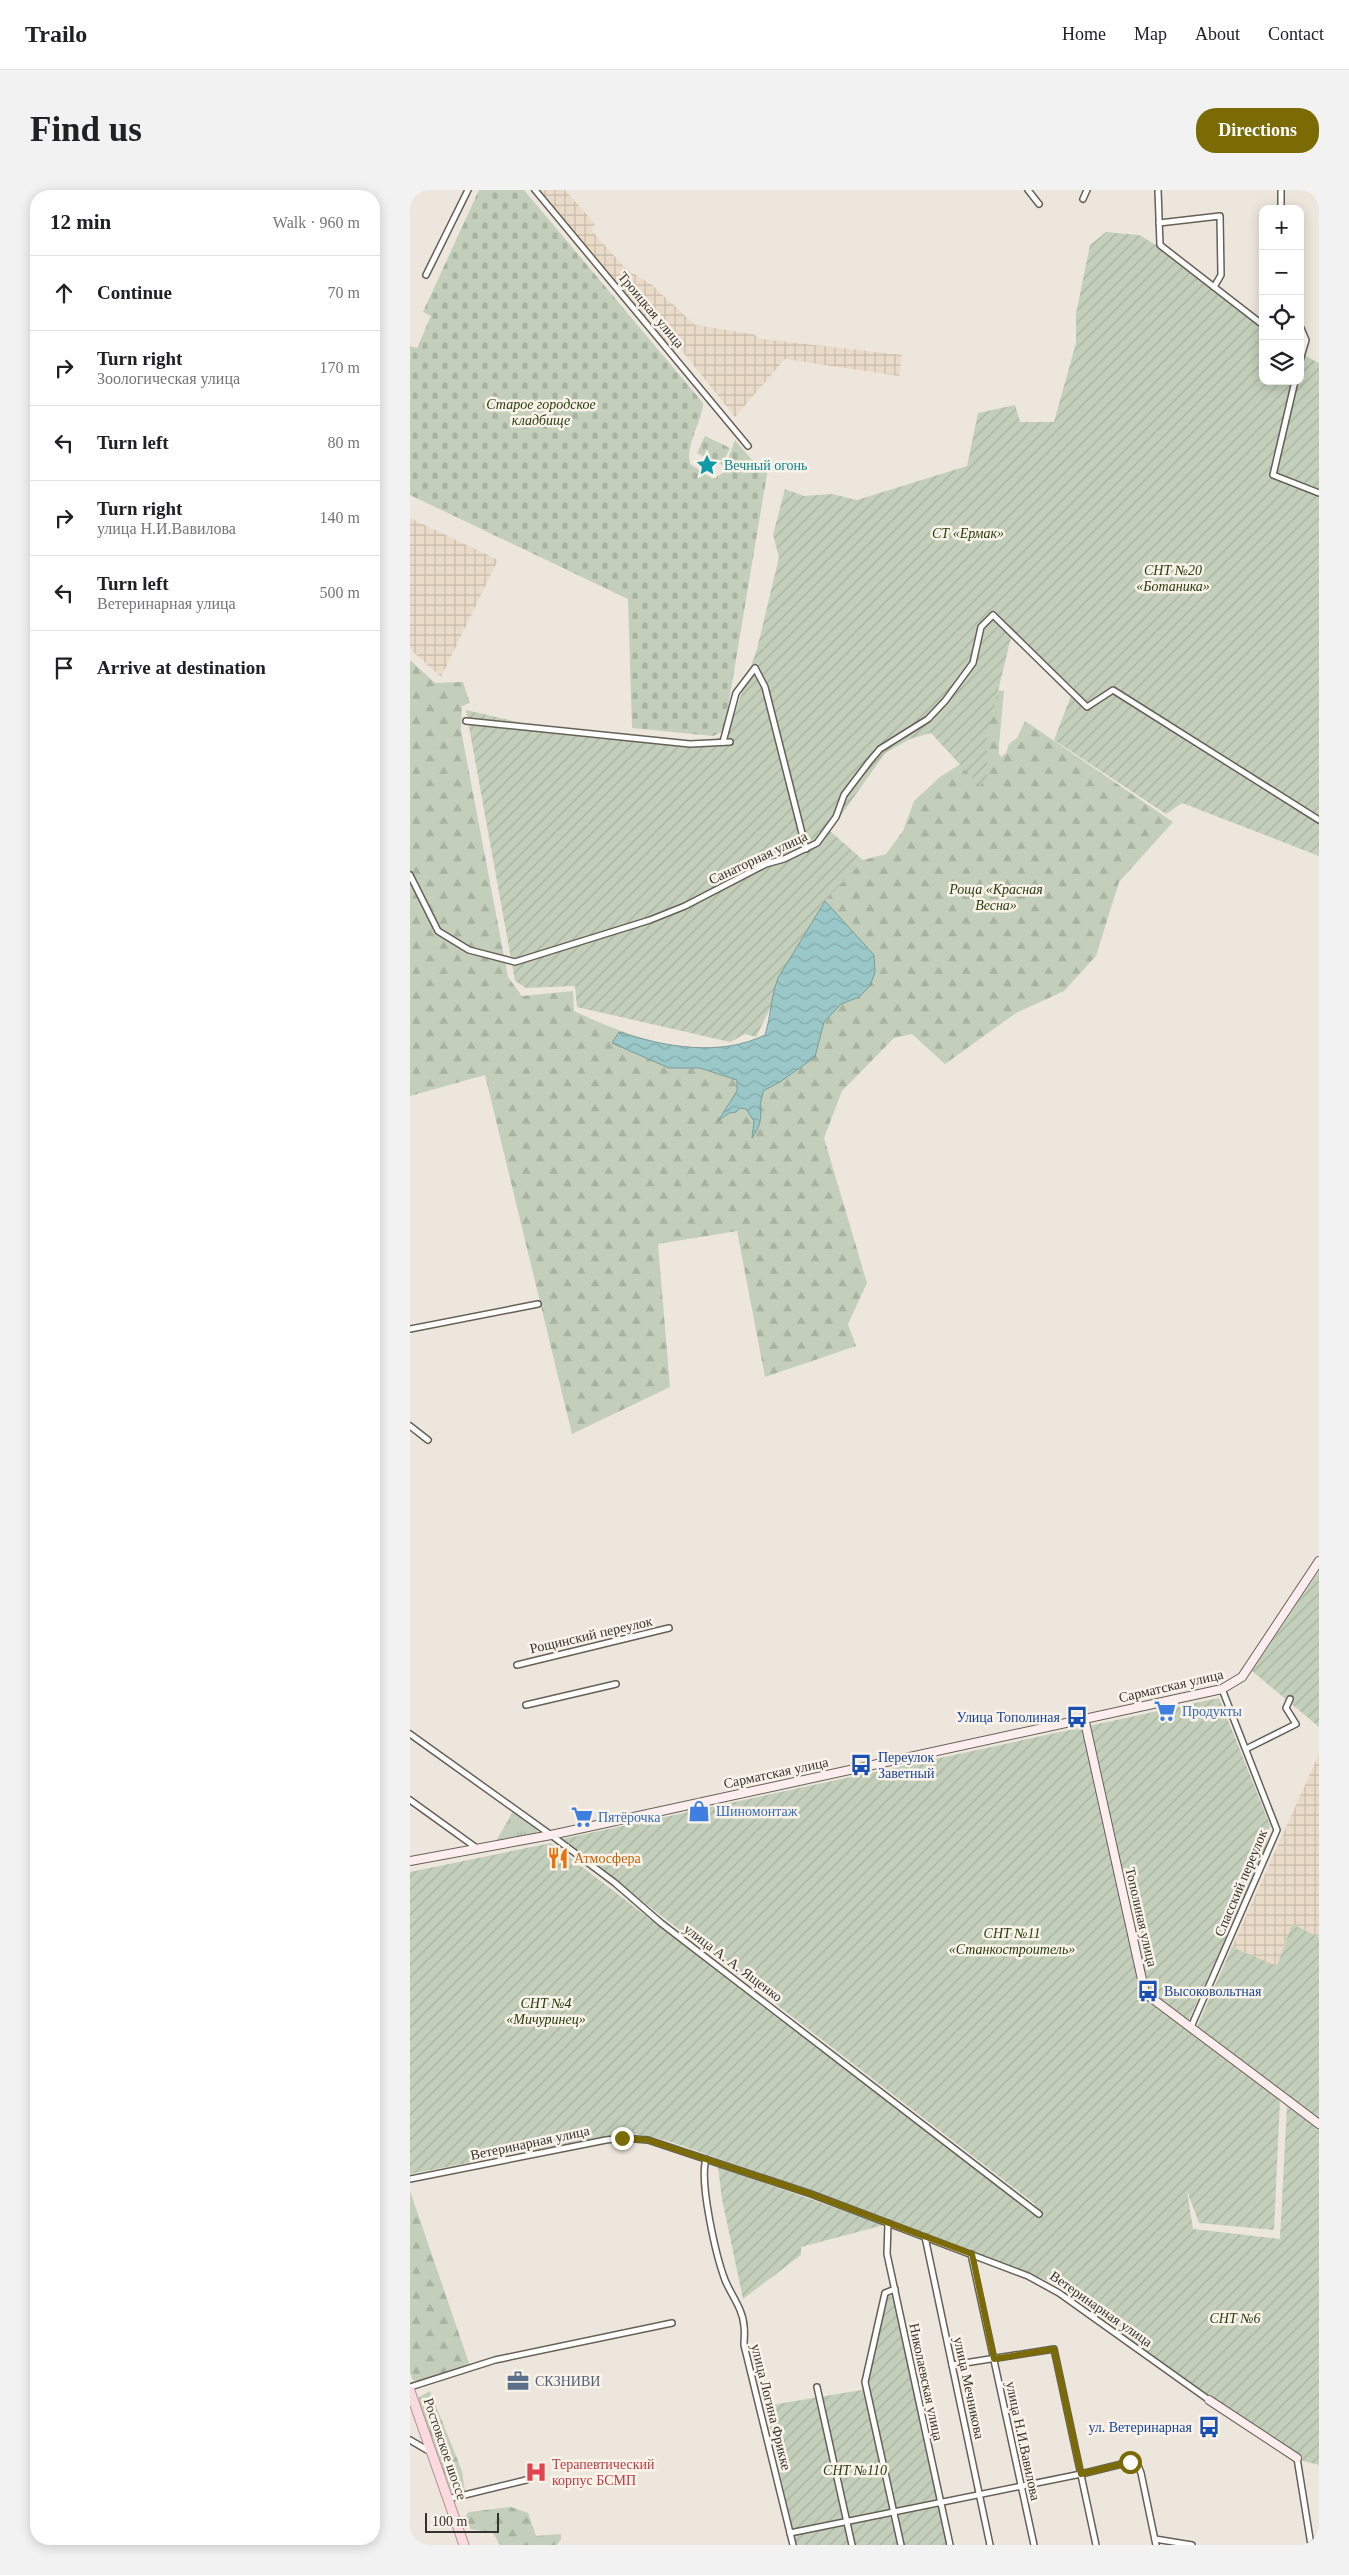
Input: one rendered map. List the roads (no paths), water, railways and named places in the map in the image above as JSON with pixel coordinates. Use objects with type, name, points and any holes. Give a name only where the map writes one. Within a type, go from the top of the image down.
[{"type":"main road","name":"Сарматская улица","points":[[410,1861],[551,1835],[1222,1690],[1242,1676],[1319,1561]]},
{"type":"main road","name":"Тополиная улица","points":[[1085,1722],[1145,1993],[1319,2124]]},
{"type":"main road","name":"Ростовское шоссе","points":[[410,2391],[464,2545]]},
{"type":"main road","name":"Ветеринарная улица","points":[[1209,2400],[1297,2458]]},
{"type":"main road","name":"Ростовское шоссе","points":[[410,2405],[459,2545]]},
{"type":"street","points":[[426,275],[468,190]]},
{"type":"street","name":"Троицкая улица","points":[[535,190],[748,446]]},
{"type":"street","points":[[1028,190],[1039,204]]},
{"type":"street","points":[[1083,199],[1087,190]]},
{"type":"street","points":[[1158,190],[1160,245],[1259,322]]},
{"type":"street","points":[[1281,190],[1281,205]]},
{"type":"street","points":[[1159,223],[1220,216],[1221,275],[1214,287]]},
{"type":"street","points":[[1294,385],[1273,475],[1319,493]]},
{"type":"street","name":"Санаторная улица","points":[[410,875],[438,931],[469,950],[515,962],[650,920],[685,906],[766,864],[784,859],[817,843],[836,817],[844,795],[880,750],[928,719],[945,701],[973,663],[981,627],[993,615],[1087,707],[1113,690],[1319,820]]},
{"type":"street","points":[[723,742],[736,693],[755,668],[765,687],[806,849]]},
{"type":"street","points":[[466,720],[690,744],[730,742]]},
{"type":"street","points":[[410,1329],[538,1304]]},
{"type":"street","points":[[410,1426],[428,1440]]},
{"type":"street","name":"Рощинский переулок","points":[[517,1665],[669,1628]]},
{"type":"street","points":[[526,1705],[616,1684]]},
{"type":"street","name":"Спасский переулок","points":[[1191,2027],[1277,1830],[1222,1690]]},
{"type":"street","points":[[1246,1749],[1296,1724],[1286,1708],[1290,1699]]},
{"type":"street","name":"улица А. А. Ященко","points":[[410,1734],[615,1883],[661,1923],[1040,2214]]},
{"type":"street","points":[[410,1800],[478,1849]]},
{"type":"street","name":"Ветеринарная улица","points":[[410,2179],[622,2138],[648,2140],[811,2194],[972,2254],[1046,2285],[1209,2400]]},
{"type":"street","name":"улица Логина Фрикке","points":[[706,2159],[703,2168],[704,2184],[719,2256],[725,2279],[744,2325],[744,2345],[793,2545]]},
{"type":"street","name":"Николаевская улица","points":[[888,2223],[887,2254],[950,2545]]},
{"type":"street","name":"улица Мечникова","points":[[925,2237],[990,2545]]},
{"type":"street","name":"улица Н.И.Вавилова","points":[[972,2254],[1034,2545]]},
{"type":"street","points":[[895,2289],[885,2293],[865,2382],[901,2545]]},
{"type":"street","points":[[410,2387],[495,2360],[672,2323]]},
{"type":"street","points":[[952,2365],[1054,2349],[1096,2545]]},
{"type":"street","points":[[817,2387],[852,2545]]},
{"type":"street","points":[[410,2440],[427,2450]]},
{"type":"street","points":[[1297,2458],[1311,2545]]},
{"type":"street","points":[[790,2533],[1081,2474],[1130,2462],[1137,2463],[1141,2473],[1155,2542],[1192,2545]]},
{"type":"street","points":[[448,2499],[526,2480]]},
{"type":"water","points":[[825,901],[874,955],[875,972],[870,986],[859,997],[841,1004],[824,1022],[815,1057],[780,1082],[763,1091],[760,1105],[760,1123],[752,1138],[754,1121],[746,1109],[740,1108],[718,1121],[737,1091],[737,1080],[700,1068],[669,1068],[612,1043],[619,1032],[655,1042],[711,1048],[748,1042],[765,1035],[778,978]]},
{"type":"place","name":"Вечный огонь","points":[[707,465]]},
{"type":"place","name":"Продукты","points":[[1165,1711]]},
{"type":"place","name":"Улица Тополиная","points":[[1077,1717]]},
{"type":"place","name":"Переулок Заветный","points":[[861,1765]]},
{"type":"place","name":"Шиномонтаж","points":[[699,1811]]},
{"type":"place","name":"Пятёрочка","points":[[582,1817]]},
{"type":"place","name":"Атмосфера","points":[[558,1858]]},
{"type":"place","name":"Высоковольтная","points":[[1148,1991]]},
{"type":"place","name":"СКЗНИВИ","points":[[518,2381]]},
{"type":"place","name":"ул. Ветеринарная","points":[[1209,2427]]},
{"type":"place","name":"Терапевтический корпус БСМП","points":[[536,2472]]},
{"type":"park label","name":"Старое городское кладбище","points":[[541,412]]},
{"type":"park label","name":"СТ «Ермак»","points":[[968,533]]},
{"type":"park label","name":"СНТ №20 «Ботаника»","points":[[1173,578]]},
{"type":"park label","name":"Роща «Красная Весна»","points":[[996,898]]},
{"type":"park label","name":"СНТ №11 «Станкостроитель»","points":[[1012,1942]]},
{"type":"park label","name":"СНТ №4 «Мичуринец»","points":[[546,2012]]},
{"type":"park label","name":"СНТ №6","points":[[1235,2318]]},
{"type":"park label","name":"СНТ №110","points":[[855,2470]]}]
